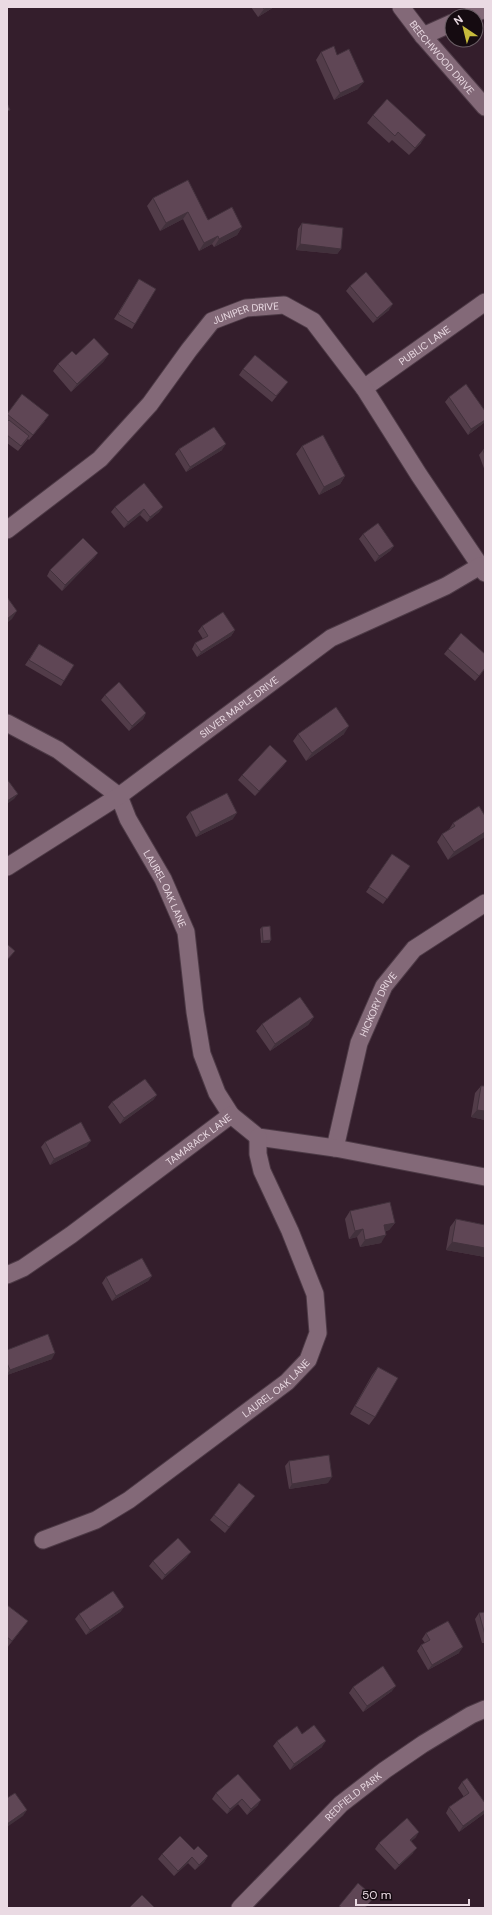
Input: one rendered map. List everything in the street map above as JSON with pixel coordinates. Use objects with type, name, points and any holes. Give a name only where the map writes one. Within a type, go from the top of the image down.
[{"type":"street","name":"BEECHWOOD DRIVE","points":[[401,7],[423,36],[485,107]]},
{"type":"street","points":[[423,36],[444,27]]},
{"type":"street","name":"PUBLIC LANE","points":[[364,388],[485,302]]},
{"type":"street","name":"JUNIPER DRIVE","points":[[7,530],[100,459],[150,404],[212,321],[246,308],[284,305],[313,321],[364,388],[419,475],[483,570]]},
{"type":"street","name":"SILVER MAPLE DRIVE","points":[[7,867],[119,796],[331,638],[483,570]]},
{"type":"street","points":[[7,723],[58,750],[119,796]]},
{"type":"street","name":"LAUREL OAK LANE","points":[[119,796],[128,819],[163,879],[186,932],[195,1012],[202,1054],[217,1093],[231,1115]]},
{"type":"street","name":"HICKORY DRIVE","points":[[335,1148],[359,1043],[384,986],[414,949],[485,903]]},
{"type":"street","name":"TAMARACK LANE","points":[[7,1275],[23,1268],[70,1235],[231,1115],[258,1137]]},
{"type":"street","points":[[258,1137],[335,1148],[485,1177]]},
{"type":"street","name":"LAUREL OAK LANE","points":[[44,1540],[96,1520],[129,1500],[287,1382],[308,1360],[318,1333],[315,1294],[290,1230],[262,1171],[258,1154],[258,1137]]},
{"type":"street","name":"REDFIELD PARK","points":[[240,1908],[342,1804],[385,1770],[423,1744],[471,1715],[485,1709]]},
{"type":"building","points":[[334,46],[337,55],[349,49],[364,82],[340,93],[321,52]]},
{"type":"building","points":[[387,99],[426,135],[415,148],[398,132],[395,136],[373,115]]},
{"type":"building","points":[[7,103],[10,110],[7,111]]},
{"type":"building","points":[[188,180],[208,220],[232,207],[242,227],[219,239],[218,236],[204,243],[188,212],[166,223],[153,198]]},
{"type":"building","points":[[302,223],[343,228],[341,249],[300,244]]},
{"type":"building","points":[[366,272],[393,304],[377,318],[350,286]]},
{"type":"building","points":[[139,279],[156,289],[135,324],[118,314]]},
{"type":"building","points":[[94,338],[109,354],[77,384],[58,364],[72,351],[76,355]]},
{"type":"building","points":[[255,355],[288,382],[276,396],[243,369]]},
{"type":"building","points":[[466,384],[485,411],[485,420],[471,429],[449,397]]},
{"type":"building","points":[[22,394],[49,415],[33,435],[7,414]]},
{"type":"building","points":[[9,420],[29,436],[21,446],[7,435],[7,422]]},
{"type":"building","points":[[214,427],[226,444],[190,467],[179,449]]},
{"type":"building","points":[[323,435],[345,476],[324,487],[302,446]]},
{"type":"building","points":[[144,483],[163,507],[150,517],[144,509],[128,522],[115,507]]},
{"type":"building","points":[[378,523],[394,546],[379,556],[363,534]]},
{"type":"building","points":[[83,538],[98,553],[65,585],[50,570]]},
{"type":"building","points":[[7,597],[17,611],[7,619]]},
{"type":"building","points":[[223,612],[235,630],[201,652],[195,643],[208,636],[202,626]]},
{"type":"building","points":[[461,633],[485,654],[485,668],[479,676],[448,649]]},
{"type":"building","points":[[39,644],[74,665],[64,681],[29,660]]},
{"type":"building","points":[[119,682],[146,713],[132,726],[105,695]]},
{"type":"building","points":[[336,707],[349,726],[312,753],[298,734]]},
{"type":"building","points":[[270,745],[287,761],[259,791],[242,775]]},
{"type":"building","points":[[7,779],[18,794],[7,801]]},
{"type":"building","points":[[227,793],[237,813],[200,832],[190,812]]},
{"type":"building","points":[[479,806],[485,816],[485,832],[454,852],[442,834],[455,826],[453,823]]},
{"type":"building","points":[[392,854],[410,866],[387,899],[369,887]]},
{"type":"building","points":[[270,926],[271,940],[263,941],[262,927]]},
{"type":"building","points":[[7,944],[15,951],[7,960]]},
{"type":"building","points":[[300,997],[314,1017],[275,1044],[262,1024]]},
{"type":"building","points":[[145,1079],[157,1095],[124,1118],[112,1102]]},
{"type":"building","points":[[481,1086],[485,1086],[485,1111],[477,1110]]},
{"type":"building","points":[[81,1122],[91,1141],[54,1159],[45,1142]]},
{"type":"building","points":[[390,1202],[395,1223],[384,1225],[386,1235],[365,1240],[363,1229],[355,1231],[350,1211]]},
{"type":"building","points":[[456,1219],[485,1225],[485,1248],[452,1242]]},
{"type":"building","points":[[142,1258],[152,1276],[116,1296],[106,1277]]},
{"type":"building","points":[[48,1334],[55,1353],[10,1370],[7,1363],[7,1350]]},
{"type":"building","points":[[378,1367],[398,1378],[375,1417],[355,1406]]},
{"type":"building","points":[[329,1455],[332,1477],[292,1484],[289,1461]]},
{"type":"building","points":[[239,1483],[255,1496],[229,1527],[214,1515]]},
{"type":"building","points":[[178,1538],[191,1552],[165,1575],[153,1561]]},
{"type":"building","points":[[113,1591],[124,1607],[90,1630],[79,1614]]},
{"type":"building","points":[[7,1605],[28,1621],[12,1641],[7,1637]]},
{"type":"building","points":[[485,1612],[485,1635],[479,1613]]},
{"type":"building","points":[[448,1621],[463,1647],[432,1665],[421,1645],[430,1640],[426,1633]]},
{"type":"building","points":[[383,1666],[396,1686],[367,1706],[353,1687]]},
{"type":"building","points":[[314,1725],[326,1741],[294,1764],[277,1741],[297,1726],[302,1734]]},
{"type":"building","points":[[238,1774],[261,1800],[251,1809],[242,1799],[230,1809],[216,1793]]},
{"type":"building","points":[[467,1778],[485,1803],[485,1810],[463,1826],[449,1807],[469,1793],[462,1782]]},
{"type":"building","points":[[15,1793],[27,1810],[7,1824],[7,1798]]},
{"type":"building","points":[[407,1818],[419,1832],[410,1840],[417,1848],[399,1865],[379,1843]]},
{"type":"building","points":[[180,1836],[194,1850],[198,1846],[208,1856],[199,1865],[192,1857],[178,1871],[162,1854]]},
{"type":"building","points":[[358,1883],[374,1897],[365,1908],[342,1908],[339,1906]]},
{"type":"building","points":[[142,1895],[155,1908],[129,1908]]}]
